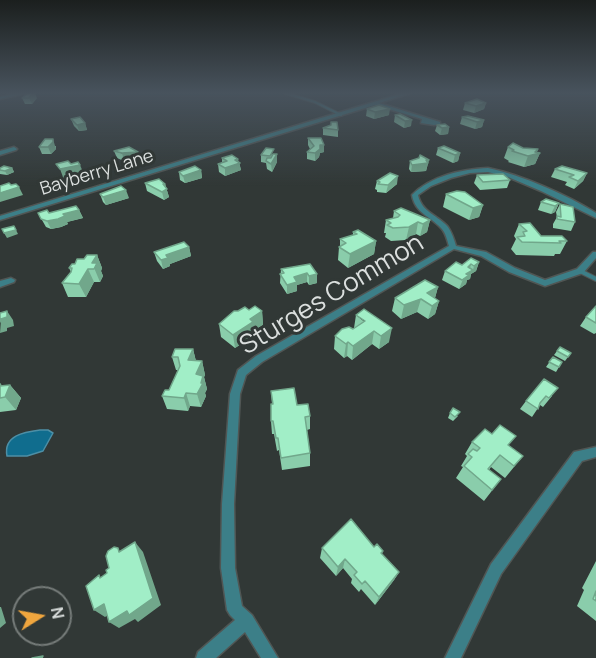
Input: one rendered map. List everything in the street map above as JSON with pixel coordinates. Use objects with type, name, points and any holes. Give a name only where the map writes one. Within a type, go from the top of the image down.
[{"type":"street","name":"Bayberry Lane","points":[[0,218],[309,124]]},
{"type":"street","points":[[0,153],[14,149]]},
{"type":"street","name":"Sturges Common","points":[[453,247],[446,229],[428,216],[415,202],[415,195],[423,187],[471,170],[490,170],[499,173],[596,216]]},
{"type":"street","name":"Sturges Common","points":[[270,658],[247,620],[235,610],[228,568],[231,431],[235,394],[242,373],[259,359],[453,247],[483,254],[512,270],[545,283],[579,271],[596,254]]},
{"type":"street","points":[[0,284],[11,280]]},
{"type":"street","points":[[453,658],[496,569],[578,456],[596,452]]},
{"type":"street","points":[[204,658],[247,620]]},
{"type":"lane","points":[[579,271],[596,279]]},
{"type":"water","points":[[40,430],[53,433],[43,451],[27,456],[7,456],[8,443],[12,439]]},
{"type":"building","points":[[337,124],[338,130],[323,128]]},
{"type":"building","points":[[445,124],[449,127],[442,128],[437,125]]},
{"type":"building","points":[[308,138],[321,138],[324,145],[320,145],[320,149],[315,153],[307,152],[314,146]]},
{"type":"building","points":[[45,139],[53,139],[53,142],[48,147],[39,147]]},
{"type":"building","points":[[513,143],[523,148],[538,149],[535,152],[540,153],[528,156],[512,151],[514,150],[508,147]]},
{"type":"building","points":[[444,146],[460,153],[455,155],[438,148]]},
{"type":"building","points":[[129,147],[138,152],[114,151]]},
{"type":"building","points":[[266,148],[274,149],[270,156],[261,155]]},
{"type":"building","points":[[273,154],[277,154],[271,164],[266,161]]},
{"type":"building","points":[[232,155],[240,163],[225,168],[218,164],[227,161],[222,158]]},
{"type":"building","points":[[420,155],[429,160],[426,160],[428,163],[412,165],[410,161],[419,158]]},
{"type":"building","points":[[68,161],[71,164],[78,162],[80,165],[60,169],[56,164]]},
{"type":"building","points":[[4,166],[12,168],[5,171],[0,170]]},
{"type":"building","points":[[195,166],[201,170],[183,176],[179,172]]},
{"type":"building","points":[[562,166],[587,173],[578,181],[569,177],[574,175],[555,169]]},
{"type":"building","points":[[390,173],[398,176],[388,185],[378,184],[380,182],[377,181]]},
{"type":"building","points":[[503,174],[510,180],[483,182],[477,175]]},
{"type":"building","points":[[72,175],[74,178],[62,181],[61,178]]},
{"type":"building","points":[[159,179],[167,189],[162,192],[145,183]]},
{"type":"building","points":[[9,183],[19,187],[0,193],[0,186]]},
{"type":"building","points":[[121,186],[126,190],[103,197],[100,194]]},
{"type":"building","points":[[457,191],[465,192],[483,205],[473,208],[446,194]]},
{"type":"building","points":[[546,199],[559,203],[555,206],[541,202]]},
{"type":"building","points":[[560,204],[573,207],[575,222],[557,219],[557,216],[561,217]]},
{"type":"building","points":[[76,206],[79,210],[63,214],[65,216],[58,219],[47,221],[41,219],[38,213],[47,210],[49,213]]},
{"type":"building","points":[[401,208],[430,220],[423,224],[418,222],[409,227],[393,228],[387,225],[391,223],[386,220],[398,217],[400,215],[394,211]]},
{"type":"building","points":[[530,223],[541,236],[562,236],[567,241],[559,241],[561,243],[522,242],[517,237],[525,236],[523,232],[527,231],[519,224]]},
{"type":"building","points":[[14,226],[16,230],[4,233],[2,229]]},
{"type":"building","points":[[358,230],[376,241],[350,254],[339,247],[346,243],[340,239],[357,234],[353,232]]},
{"type":"building","points":[[184,242],[189,247],[166,255],[168,258],[161,260],[154,252]]},
{"type":"building","points":[[87,255],[97,255],[92,263],[97,263],[94,269],[88,269],[79,284],[62,283],[71,272],[72,268],[69,268],[72,264],[75,264],[77,259],[84,259]]},
{"type":"building","points":[[471,258],[479,262],[468,267],[473,270],[462,280],[445,271],[456,262],[462,265]]},
{"type":"building","points":[[310,264],[317,274],[309,276],[307,273],[294,277],[297,282],[287,285],[280,274],[284,273],[281,269]]},
{"type":"building","points":[[425,280],[438,287],[427,293],[439,301],[432,306],[421,299],[404,305],[395,298]]},
{"type":"building","points":[[255,306],[262,311],[250,319],[253,322],[233,335],[219,324],[234,311],[245,307],[249,310]]},
{"type":"building","points":[[596,306],[596,323],[586,317]]},
{"type":"building","points":[[364,309],[392,328],[381,336],[374,331],[353,346],[335,336],[342,329],[349,327],[353,329],[365,321],[356,315]]},
{"type":"building","points":[[7,311],[7,317],[1,319],[0,322],[0,313]]},
{"type":"building","points":[[560,347],[571,353],[568,357],[557,351]]},
{"type":"building","points":[[175,349],[193,349],[188,360],[202,361],[196,374],[203,376],[201,383],[203,383],[197,394],[186,393],[184,398],[162,396],[165,390],[169,390],[180,366],[178,357],[172,357]]},
{"type":"building","points":[[553,357],[562,362],[559,367],[549,362]]},
{"type":"building","points":[[544,379],[558,388],[549,398],[546,396],[538,409],[526,401]]},
{"type":"building","points":[[10,385],[5,397],[0,398],[0,386]]},
{"type":"building","points":[[294,388],[297,405],[308,404],[310,416],[305,417],[310,453],[281,458],[278,438],[276,438],[273,421],[271,421],[271,404],[273,404],[271,391]]},
{"type":"building","points":[[453,408],[460,412],[455,417],[450,413]]},
{"type":"building","points":[[500,425],[516,436],[508,445],[523,456],[514,466],[500,455],[488,469],[501,479],[492,490],[464,466],[472,457],[468,454],[473,449],[477,451],[480,448],[472,442],[485,429],[492,434]]},
{"type":"building","points":[[351,519],[374,547],[377,544],[383,551],[381,553],[399,572],[379,597],[365,581],[362,584],[354,575],[357,572],[345,559],[338,567],[322,548]]},
{"type":"building","points":[[135,542],[153,598],[129,615],[127,611],[109,622],[104,604],[94,610],[86,586],[99,575],[100,578],[107,573],[108,551],[114,547],[118,548],[119,552]]}]
